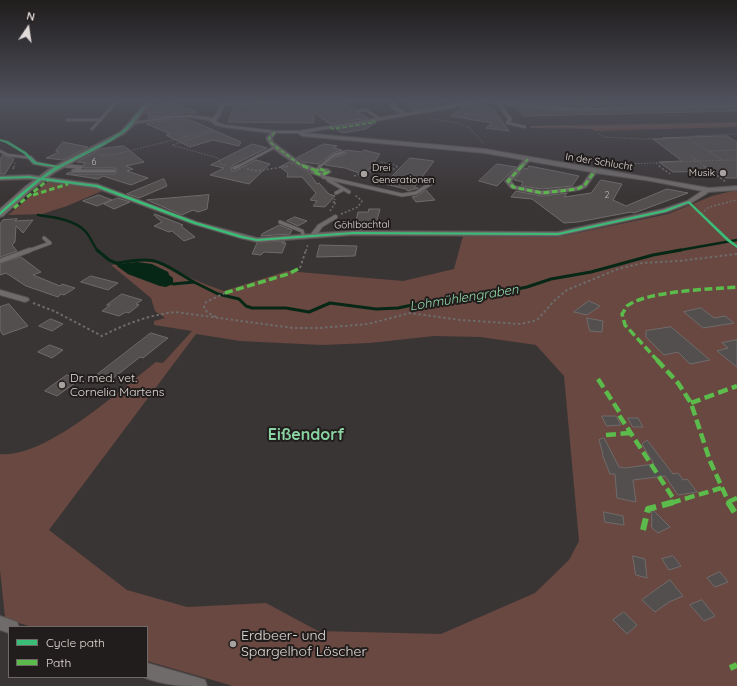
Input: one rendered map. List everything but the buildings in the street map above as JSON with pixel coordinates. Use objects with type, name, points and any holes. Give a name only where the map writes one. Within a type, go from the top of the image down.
[{"type":"street","points":[[0,214],[41,178],[121,133]]},
{"type":"street","points":[[274,133],[269,138],[271,143],[299,164],[319,173]]},
{"type":"street","name":"In der Schlucht","points":[[300,133],[302,135],[498,153],[706,189]]},
{"type":"street","points":[[31,158],[35,162],[60,166]]},
{"type":"street","points":[[528,159],[508,181],[513,187],[542,193],[577,189],[584,186],[595,171]]},
{"type":"street","name":"Göhlbachtal","points":[[0,178],[29,177],[98,186],[194,223],[257,240],[352,233],[558,234],[665,211],[689,202],[704,193],[706,189]]},
{"type":"street","points":[[706,189],[715,190],[736,188]]},
{"type":"street","points":[[312,236],[320,226],[335,217]]},
{"type":"street","points":[[0,292],[24,300]]},
{"type":"street","points":[[148,671],[199,686]]},
{"type":"lane","points":[[234,168],[276,147]]},
{"type":"lane","points":[[0,151],[8,155],[31,158]]},
{"type":"lane","points":[[319,173],[319,166],[334,155],[344,152]]},
{"type":"lane","points":[[60,166],[80,167],[73,172],[103,170],[114,171]]},
{"type":"lane","points":[[319,173],[402,195],[416,193],[433,182]]},
{"type":"lane","points":[[319,173],[341,190],[349,192]]},
{"type":"lane","points":[[336,193],[341,190]]},
{"type":"lane","points":[[280,222],[302,231],[304,237]]},
{"type":"lane","points":[[0,261],[50,243],[44,238]]},
{"type":"path","points":[[82,154],[113,155],[198,133]]},
{"type":"path","points":[[210,133],[172,145],[183,150],[218,158],[221,164],[234,168],[258,171],[299,164]]},
{"type":"path","points":[[474,133],[483,143],[498,153]]},
{"type":"path","points":[[599,133],[602,137],[642,139],[688,138],[691,136],[737,134]]},
{"type":"path","points":[[732,135],[737,138]]},
{"type":"path","points":[[667,138],[672,142]]},
{"type":"path","points":[[688,138],[722,160]]},
{"type":"path","points":[[0,140],[8,143],[31,158]]},
{"type":"path","points":[[708,151],[737,150]]},
{"type":"path","points":[[690,155],[736,188]]},
{"type":"path","points":[[14,171],[12,171],[12,168],[17,157]]},
{"type":"path","points":[[629,164],[737,160]]},
{"type":"path","points":[[354,176],[367,172],[390,172],[397,167],[396,165],[381,162],[367,172]]},
{"type":"path","points":[[655,163],[670,174]]},
{"type":"path","points":[[330,211],[336,202],[333,202],[341,190]]},
{"type":"path","points":[[335,217],[358,207],[362,201],[349,192]]},
{"type":"path","points":[[701,214],[709,207],[737,200]]},
{"type":"path","points":[[689,202],[737,247]]},
{"type":"path","points":[[300,268],[312,236]]},
{"type":"path","points":[[24,300],[54,311],[102,336],[124,325],[158,313],[175,312],[293,328],[318,328],[368,324],[410,313],[460,320],[521,324],[537,320],[555,300],[567,290],[618,269],[642,263],[679,261],[737,254]]},
{"type":"path","points":[[219,319],[210,314],[204,307],[206,302],[225,293]]},
{"type":"shaded area","points":[[53,181],[92,187],[102,191],[67,206],[42,214],[8,215],[48,182]]},
{"type":"shaded area","points":[[737,191],[737,686],[233,686],[148,661],[148,626],[29,626],[12,621],[5,617],[0,570],[0,454],[18,453],[38,446],[60,434],[103,405],[156,362],[163,363],[192,331],[154,325],[154,321],[165,318],[155,311],[151,298],[111,265],[137,261],[152,261],[224,291],[287,271],[403,281],[454,269],[463,236],[563,236],[668,214],[712,196]],"holes":[[[117,266],[161,269],[168,272],[169,275],[160,286],[128,274]],[[196,334],[240,341],[322,345],[370,343],[434,336],[480,337],[536,345],[564,376],[579,541],[569,560],[535,593],[441,634],[318,631],[266,603],[187,607],[127,590],[49,530]]]},
{"type":"shaded area","points":[[137,262],[152,264],[168,272],[173,278],[173,284],[166,287],[160,286],[128,274],[117,266],[119,264]]},
{"type":"waterway","name":"Lohmühlengraben","points":[[38,215],[64,220],[82,228],[98,251]]},
{"type":"waterway","name":"Lohmühlengraben","points":[[675,251],[737,240]]},
{"type":"waterway","name":"Lohmühlengraben","points":[[194,282],[218,294],[239,299],[246,306],[252,308],[286,308],[309,312],[330,303],[376,309],[398,308],[422,303],[469,299],[527,287],[551,279],[591,272],[653,255],[681,250]]},
{"type":"waterway","name":"Lohmühlengraben","points":[[98,251],[109,260],[123,266]]},
{"type":"waterway","name":"Lohmühlengraben","points":[[118,263],[152,260],[159,262],[194,282]]},
{"type":"waterway","name":"Lohmühlengraben","points":[[169,282],[173,284],[194,282]]},
{"type":"marked path","points":[[274,133],[269,138],[271,143],[299,164],[315,170]]},
{"type":"marked path","points":[[528,159],[508,181],[513,187],[542,193],[577,189],[584,186],[595,171]]},
{"type":"marked path","points":[[320,169],[326,170],[328,172],[322,175],[313,172],[320,169]]},
{"type":"marked path","points":[[14,208],[49,179]]},
{"type":"marked path","points":[[33,195],[68,184]]},
{"type":"marked path","points":[[225,293],[288,274],[300,268]]},
{"type":"marked path","points":[[737,287],[655,296],[627,307],[622,314],[623,321],[627,327],[678,383],[691,403],[716,475],[737,516]]},
{"type":"marked path","points":[[598,379],[620,413],[619,415],[675,501]]},
{"type":"marked path","points":[[691,403],[737,386]]},
{"type":"marked path","points":[[606,435],[630,433]]},
{"type":"marked path","points":[[643,530],[648,509],[721,488]]},
{"type":"marked path","points":[[728,502],[737,498]]},
{"type":"marked path","points":[[730,668],[737,665]]},
{"type":"cycle path","points":[[0,214],[28,188],[44,176],[122,133]]},
{"type":"cycle path","points":[[0,140],[7,142],[25,153],[35,163],[58,167]]},
{"type":"cycle path","points":[[0,178],[29,177],[97,186],[195,223],[257,240],[353,233],[558,234],[665,211],[689,202],[737,247]]},
{"type":"place","name":"Musik","points":[[723,173]]},
{"type":"place","name":"Drei Generationen","points":[[364,174]]},
{"type":"place","name":"Dr. med. vet. Cornelia Martens","points":[[62,385]]},
{"type":"place","name":"Erdbeer- und Spargelhof Löscher","points":[[233,644]]},
{"type":"district","name":"Eißendorf","points":[[306,435]]}]
